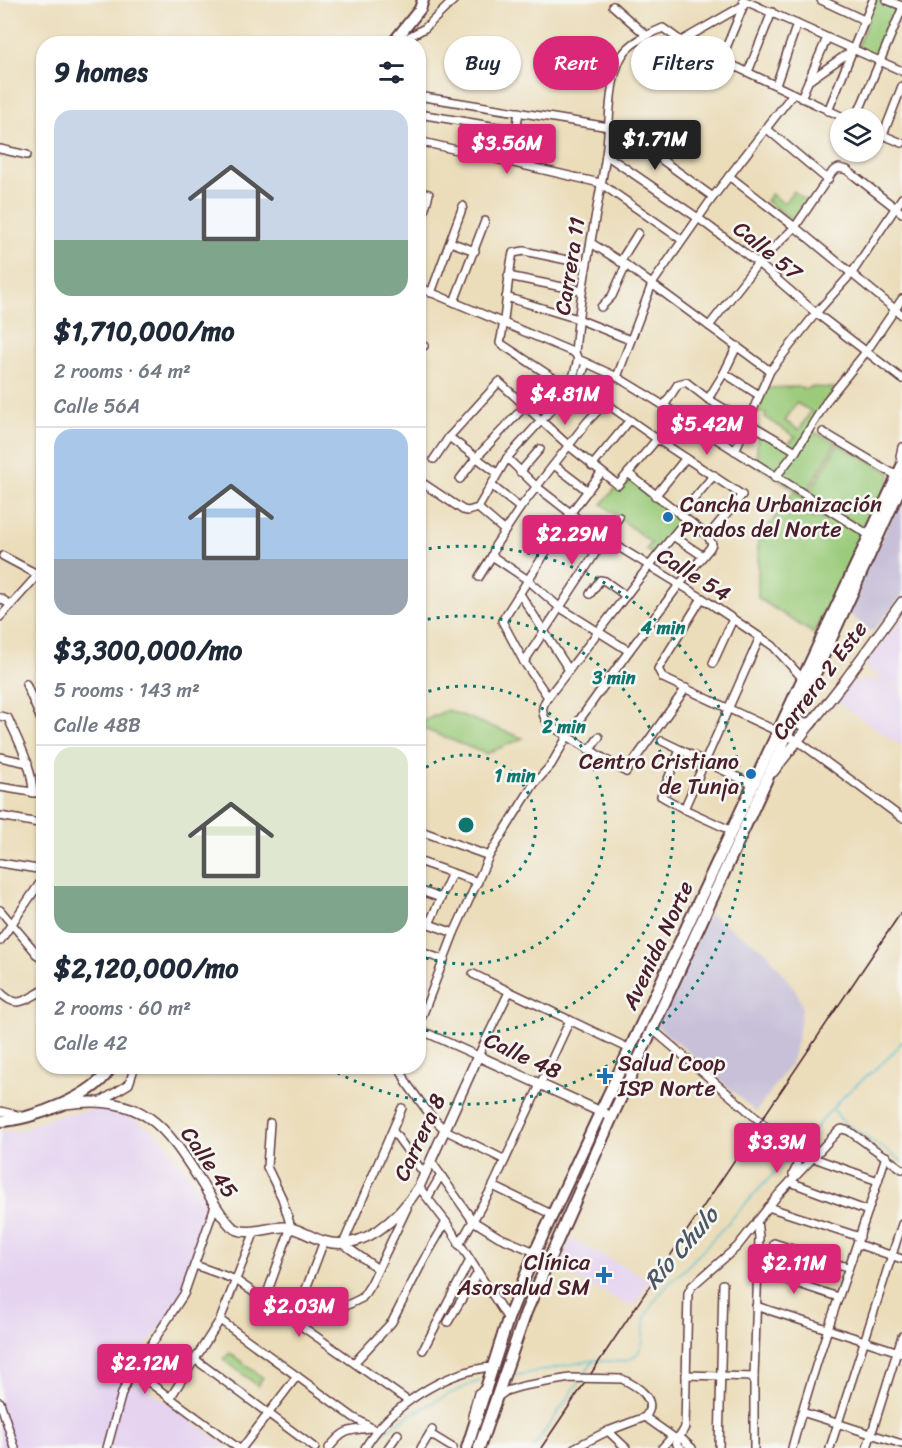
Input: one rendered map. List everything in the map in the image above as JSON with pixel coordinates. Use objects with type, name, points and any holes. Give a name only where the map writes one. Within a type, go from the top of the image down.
[{"type":"main road","points":[[400,36],[420,9],[423,0]]},
{"type":"main road","name":"Avenida Norte","points":[[467,1448],[508,1319],[535,1252],[652,1029],[766,781],[803,679],[868,535],[901,473]]},
{"type":"main road","name":"Avenida Norte","points":[[479,1448],[526,1312],[606,1115],[630,1049],[754,785],[782,733],[796,716],[901,473]]},
{"type":"main road","points":[[796,716],[801,724],[811,723]]},
{"type":"main road","points":[[0,1121],[29,1118],[63,1104],[100,1080],[105,1074]]},
{"type":"street","points":[[410,36],[426,28],[454,0]]},
{"type":"street","points":[[820,0],[866,21]]},
{"type":"street","points":[[735,66],[828,111],[873,0]]},
{"type":"street","points":[[860,108],[902,7],[887,0]]},
{"type":"street","points":[[745,2],[902,71]]},
{"type":"street","points":[[689,36],[745,2]]},
{"type":"street","points":[[731,36],[745,2]]},
{"type":"street","points":[[613,6],[646,36]]},
{"type":"street","points":[[747,72],[772,12]]},
{"type":"street","points":[[776,86],[797,24]]},
{"type":"street","name":"Carrera 11","points":[[646,36],[663,28],[674,36]]},
{"type":"street","points":[[801,98],[827,38]]},
{"type":"street","name":"Carrera 11","points":[[478,508],[507,458],[543,422],[570,389],[577,356],[578,319],[586,264],[606,154],[614,77],[622,56],[631,48]]},
{"type":"street","points":[[808,82],[854,49]]},
{"type":"street","points":[[884,132],[902,86]]},
{"type":"street","points":[[617,377],[652,284],[712,198],[792,95]]},
{"type":"street","points":[[426,97],[609,127],[633,140],[712,198]]},
{"type":"street","points":[[511,163],[519,112]]},
{"type":"street","points":[[426,115],[515,130]]},
{"type":"street","points":[[767,129],[828,180]]},
{"type":"street","points":[[884,135],[902,143]]},
{"type":"street","points":[[426,143],[600,183],[682,240]]},
{"type":"street","points":[[0,149],[27,154]]},
{"type":"street","name":"Calle 57","points":[[606,154],[758,263],[816,313],[902,379]]},
{"type":"street","points":[[709,326],[758,263],[795,227],[833,171],[839,168],[847,170],[902,213]]},
{"type":"street","points":[[729,176],[902,315]]},
{"type":"street","points":[[426,194],[428,193],[429,197],[426,207]]},
{"type":"street","points":[[735,451],[770,371],[816,313],[852,273],[902,198]]},
{"type":"street","points":[[431,293],[463,206]]},
{"type":"street","points":[[454,302],[485,221]]},
{"type":"street","points":[[601,307],[612,296],[623,263],[638,233]]},
{"type":"street","points":[[450,242],[475,251]]},
{"type":"street","points":[[591,243],[623,263],[770,371]]},
{"type":"street","points":[[570,389],[500,343],[505,323],[508,276],[513,253],[524,250],[586,264]]},
{"type":"street","points":[[508,276],[582,291]]},
{"type":"street","points":[[426,291],[505,323],[617,377],[868,535]]},
{"type":"street","points":[[506,297],[578,319],[630,340]]},
{"type":"street","points":[[775,478],[796,451],[828,399],[866,352],[893,309],[902,299]]},
{"type":"street","points":[[708,399],[737,346]]},
{"type":"street","points":[[586,363],[580,385],[742,495],[708,536]]},
{"type":"street","points":[[724,373],[759,395]]},
{"type":"street","points":[[434,459],[449,437],[500,382],[568,446],[618,485],[657,439]]},
{"type":"street","points":[[664,406],[678,384],[686,382],[708,399],[796,451]]},
{"type":"street","points":[[479,577],[492,556],[495,546],[520,508],[605,403]]},
{"type":"street","points":[[460,479],[476,458],[524,406]]},
{"type":"street","points":[[592,466],[630,420]]},
{"type":"street","points":[[823,432],[901,473]]},
{"type":"street","points":[[449,437],[497,473]]},
{"type":"street","name":"Avenida Norte","points":[[901,473],[902,447]]},
{"type":"street","points":[[520,472],[540,449]]},
{"type":"street","name":"Calle 54","points":[[507,458],[520,472],[570,514],[773,646],[803,679]]},
{"type":"street","points":[[655,496],[686,458]]},
{"type":"street","points":[[554,465],[588,491]]},
{"type":"street","points":[[548,697],[524,662],[502,621],[570,514],[601,473]]},
{"type":"street","points":[[426,1007],[454,933],[489,856],[518,808],[534,784],[551,765],[567,737],[629,651],[712,544],[708,536],[628,473]]},
{"type":"street","points":[[686,688],[626,772],[567,737],[546,720],[542,712],[543,704],[548,697],[673,536],[683,517],[714,475]]},
{"type":"street","points":[[426,485],[460,508],[468,511],[478,508],[505,531]]},
{"type":"street","points":[[491,485],[520,508]]},
{"type":"street","points":[[524,662],[619,517]]},
{"type":"street","points":[[532,528],[553,542]]},
{"type":"street","points":[[673,536],[703,556]]},
{"type":"street","points":[[0,617],[36,578],[35,575],[3,556]]},
{"type":"street","points":[[492,556],[528,580],[559,607],[629,651]]},
{"type":"street","points":[[590,594],[600,580],[626,596]]},
{"type":"street","points":[[520,594],[569,670]]},
{"type":"street","points":[[702,598],[658,669],[663,678],[798,741],[902,818]]},
{"type":"street","points":[[0,599],[11,605]]},
{"type":"street","name":"Carrera 2 Este","points":[[766,781],[902,602]]},
{"type":"street","points":[[713,663],[733,620]]},
{"type":"street","points":[[684,809],[760,637]]},
{"type":"street","points":[[26,684],[36,708]]},
{"type":"street","points":[[4,717],[28,763],[32,776],[33,793]]},
{"type":"street","points":[[589,751],[599,737]]},
{"type":"street","points":[[662,741],[754,785]]},
{"type":"street","points":[[680,750],[661,796],[732,831]]},
{"type":"street","points":[[0,757],[28,763]]},
{"type":"street","points":[[0,787],[36,793]]},
{"type":"street","points":[[0,816],[36,823]]},
{"type":"street","points":[[426,833],[489,856]]},
{"type":"street","points":[[0,863],[36,869]]},
{"type":"street","points":[[426,864],[477,882]]},
{"type":"street","points":[[429,924],[452,873]]},
{"type":"street","points":[[0,941],[36,889]]},
{"type":"street","points":[[426,893],[441,898]]},
{"type":"street","points":[[0,910],[36,954]]},
{"type":"street","points":[[426,923],[454,933]]},
{"type":"street","points":[[426,954],[444,960]]},
{"type":"street","points":[[473,974],[630,1049]]},
{"type":"street","points":[[0,992],[15,1003],[36,994]]},
{"type":"street","name":"Carrera 8","points":[[343,1244],[394,1225],[409,1203],[425,1175],[509,992]]},
{"type":"street","points":[[459,1245],[493,1186],[570,1020]]},
{"type":"street","points":[[652,1029],[761,1122],[796,1159],[802,1159],[837,1131],[846,1129],[902,1169]]},
{"type":"street","name":"Calle 48","points":[[426,1032],[606,1115]]},
{"type":"street","points":[[101,1101],[129,1084],[132,1074]]},
{"type":"street","points":[[403,1074],[430,1115],[444,1130],[505,1160]]},
{"type":"street","name":"Calle 45","points":[[63,1104],[101,1101],[135,1109],[149,1117],[163,1130],[196,1175],[215,1206],[232,1226],[243,1231],[291,1227],[324,1241],[343,1244]]},
{"type":"street","points":[[378,1269],[343,1244],[402,1108]]},
{"type":"street","points":[[0,1111],[29,1118]]},
{"type":"street","points":[[265,1299],[291,1227],[282,1198],[267,1167],[270,1123]]},
{"type":"street","points":[[393,1131],[425,1175]]},
{"type":"street","points":[[662,1448],[682,1433],[685,1427],[688,1293],[737,1247],[778,1195],[837,1131]]},
{"type":"street","points":[[792,1448],[847,1267],[886,1156]]},
{"type":"street","points":[[812,1158],[878,1181]]},
{"type":"street","points":[[778,1195],[795,1170],[796,1159]]},
{"type":"street","points":[[431,1161],[473,1221],[499,1237],[535,1252]]},
{"type":"street","points":[[428,1197],[441,1175]]},
{"type":"street","points":[[790,1182],[868,1211]]},
{"type":"street","points":[[493,1186],[553,1215]]},
{"type":"street","points":[[419,1187],[446,1222],[508,1319]]},
{"type":"street","points":[[107,1448],[122,1393],[184,1294],[215,1206]]},
{"type":"street","points":[[768,1207],[902,1259]]},
{"type":"street","points":[[754,1448],[759,1237],[757,1221]]},
{"type":"street","points":[[355,1362],[392,1322],[446,1222]]},
{"type":"street","points":[[830,1448],[902,1224]]},
{"type":"street","points":[[275,1306],[308,1314],[324,1314],[362,1298],[378,1269],[394,1225]]},
{"type":"street","points":[[170,1398],[220,1320],[255,1231]]},
{"type":"street","points":[[298,1310],[324,1241]]},
{"type":"street","points":[[774,1243],[847,1267]]},
{"type":"street","points":[[423,1350],[470,1260]]},
{"type":"street","points":[[195,1266],[237,1280],[408,1401]]},
{"type":"street","points":[[757,1270],[838,1297]]},
{"type":"street","points":[[448,1322],[478,1272]]},
{"type":"street","points":[[718,1448],[723,1284]]},
{"type":"street","points":[[756,1306],[899,1352]]},
{"type":"street","points":[[220,1320],[373,1429]]},
{"type":"street","points":[[867,1448],[899,1352],[902,1336]]},
{"type":"street","points":[[196,1360],[315,1448]]},
{"type":"street","points":[[365,1448],[373,1429],[408,1401],[456,1374],[492,1367]]},
{"type":"street","points":[[686,1375],[754,1377]]},
{"type":"street","points":[[131,1376],[170,1398],[240,1448],[297,1376]]},
{"type":"street","points":[[494,1400],[506,1391],[523,1386],[570,1378],[622,1379],[638,1387],[646,1396],[649,1408],[645,1417],[608,1431],[578,1447]]},
{"type":"street","points":[[462,1448],[478,1393],[486,1388]]},
{"type":"street","points":[[0,1402],[15,1448]]},
{"type":"street","points":[[802,1412],[902,1444]]},
{"type":"street","points":[[329,1448],[354,1417]]},
{"type":"street","points":[[645,1417],[674,1438],[682,1439],[692,1448]]},
{"type":"street","points":[[339,1435],[373,1429]]},
{"type":"street","points":[[608,1431],[626,1448]]},
{"type":"street","points":[[421,1448],[431,1432],[453,1448]]},
{"type":"street","points":[[388,1448],[398,1434]]},
{"type":"street","points":[[674,1438],[681,1448]]},
{"type":"shaded area","points":[[902,497],[902,596],[872,632],[845,611]]},
{"type":"shaded area","points":[[902,619],[902,692],[864,666]]},
{"type":"shaded area","points":[[881,679],[902,694],[902,746],[835,701],[847,682]]},
{"type":"shaded area","points":[[709,914],[766,951],[798,994],[802,1007],[792,1061],[756,1112],[688,1051],[656,1026]]},
{"type":"shaded area","points":[[97,1109],[122,1111],[159,1134],[212,1208],[179,1301],[126,1373],[229,1448],[0,1448],[0,1131],[19,1131],[55,1116]]},
{"type":"shaded area","name":"Clínica Asorsalud SM","points":[[571,1239],[650,1280],[633,1307],[557,1270]]},
{"type":"green space","points":[[875,0],[882,0],[900,7],[878,57],[857,48]]},
{"type":"green space","points":[[793,191],[807,201],[793,220],[766,201],[771,194],[784,203]]},
{"type":"green space","points":[[766,388],[835,388],[811,431],[836,442],[805,496],[756,465],[758,429],[787,444],[795,437],[765,417],[766,413],[758,413]],"holes":[[[796,403],[811,411],[799,430],[785,421]]]},
{"type":"green space","points":[[838,444],[890,472],[889,482],[867,532],[808,496]]},
{"type":"green space","points":[[631,479],[683,521],[655,555],[646,550],[651,543],[602,504],[620,483],[624,486]]},
{"type":"green space","points":[[794,491],[834,517],[811,518],[838,519],[863,534],[814,634],[758,598],[758,541]]},
{"type":"green space","points":[[447,710],[523,738],[486,754],[426,730],[426,720]]},
{"type":"green space","points":[[230,1353],[263,1378],[258,1386],[223,1359]]},
{"type":"waterway","name":"Río Chulo","points":[[794,1151],[844,1096],[889,1057],[902,1042]]},
{"type":"waterway","points":[[834,1110],[841,1120],[902,1161]]},
{"type":"waterway","name":"Río Chulo","points":[[583,1376],[594,1360],[618,1362],[637,1354],[641,1348],[646,1315],[658,1297],[789,1157]]},
{"type":"waterway","points":[[508,1377],[594,1360]]},
{"type":"waterway","points":[[374,1448],[377,1439],[410,1415],[480,1381]]},
{"type":"waterway","name":"Río Chulo","points":[[533,1448],[579,1382]]},
{"type":"railway","points":[[541,1448],[902,911]]},
{"type":"place","name":"Cancha Urbanización Prados del Norte","points":[[668,517]]},
{"type":"place","name":"Centro Cristiano de Tunja","points":[[751,774]]},
{"type":"place","name":"Salud Coop ISP Norte","points":[[605,1076]]},
{"type":"place","name":"Clínica Asorsalud SM","points":[[604,1275]]}]
